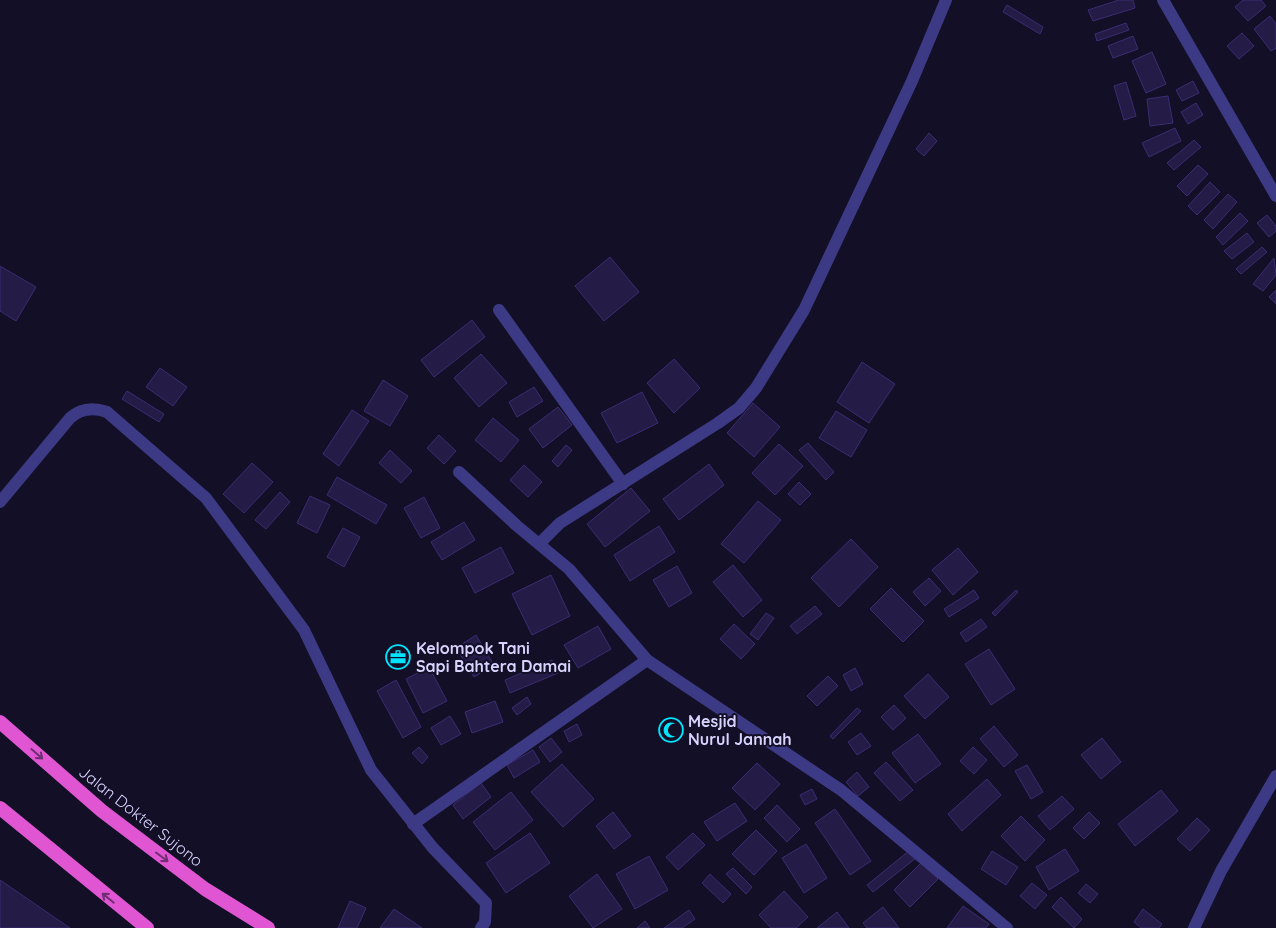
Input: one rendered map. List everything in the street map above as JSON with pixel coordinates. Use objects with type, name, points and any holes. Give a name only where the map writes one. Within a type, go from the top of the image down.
[{"type":"highway","name":"Jalan Dokter Sujono","points":[[0,722],[102,811],[205,889],[268,928]]},
{"type":"highway","points":[[0,808],[147,928]]},
{"type":"street","points":[[540,543],[560,523],[739,408],[756,388],[804,310],[912,81],[946,0]]},
{"type":"street","points":[[1163,0],[1276,196]]},
{"type":"street","points":[[499,310],[623,484]]},
{"type":"street","points":[[0,502],[74,414],[93,408],[107,412],[206,498],[304,630],[371,770],[433,848],[486,903],[486,926]]},
{"type":"street","points":[[459,472],[516,525],[569,569],[647,660],[841,790],[1007,928]]},
{"type":"street","points":[[413,824],[647,660]]},
{"type":"street","points":[[1194,928],[1221,871],[1276,776]]},
{"type":"building","points":[[1119,0],[1133,0],[1135,8],[1093,21],[1088,10]]},
{"type":"building","points":[[1243,0],[1261,0],[1266,6],[1248,21],[1235,7]]},
{"type":"building","points":[[1007,5],[1043,27],[1040,34],[1003,12]]},
{"type":"building","points":[[1270,16],[1276,24],[1276,48],[1271,51],[1254,29]]},
{"type":"building","points":[[1126,23],[1129,30],[1097,41],[1095,34]]},
{"type":"building","points":[[1242,33],[1254,46],[1239,59],[1227,46]]},
{"type":"building","points":[[1133,36],[1138,49],[1113,58],[1108,46]]},
{"type":"building","points":[[1152,52],[1166,84],[1146,93],[1132,61]]},
{"type":"building","points":[[1193,81],[1199,93],[1182,101],[1176,90]]},
{"type":"building","points":[[1126,82],[1136,116],[1124,120],[1114,86]]},
{"type":"building","points":[[1168,96],[1173,123],[1150,126],[1147,99]]},
{"type":"building","points":[[1196,103],[1203,115],[1188,124],[1181,112]]},
{"type":"building","points":[[1175,128],[1181,141],[1149,157],[1142,143]]},
{"type":"building","points":[[929,133],[937,141],[924,156],[916,149]]},
{"type":"building","points":[[1194,140],[1201,147],[1174,170],[1167,163]]},
{"type":"building","points":[[1198,165],[1208,174],[1187,196],[1177,186]]},
{"type":"building","points":[[1210,182],[1220,192],[1197,215],[1188,206]]},
{"type":"building","points":[[1228,194],[1237,202],[1213,229],[1204,220]]},
{"type":"building","points":[[1240,213],[1248,221],[1223,245],[1216,237]]},
{"type":"building","points":[[1267,215],[1276,226],[1276,231],[1269,237],[1257,223]]},
{"type":"building","points":[[1247,233],[1254,242],[1232,259],[1224,251]]},
{"type":"building","points":[[1262,247],[1267,252],[1241,274],[1236,269]]},
{"type":"building","points":[[610,257],[639,292],[604,321],[575,286]]},
{"type":"building","points":[[1274,258],[1276,275],[1263,291],[1253,284]]},
{"type":"building","points":[[0,266],[36,287],[16,321],[0,311]]},
{"type":"building","points":[[1276,290],[1276,304],[1269,297]]},
{"type":"building","points":[[472,320],[485,337],[434,377],[421,360]]},
{"type":"building","points":[[481,354],[507,383],[479,407],[454,378]]},
{"type":"building","points":[[674,359],[700,388],[674,413],[647,383]]},
{"type":"building","points":[[862,362],[895,384],[869,423],[837,402]]},
{"type":"building","points":[[160,368],[187,387],[173,406],[146,387]]},
{"type":"building","points":[[383,380],[408,396],[390,426],[364,411]]},
{"type":"building","points":[[534,387],[543,401],[517,417],[509,402]]},
{"type":"building","points":[[127,391],[164,414],[159,422],[122,399]]},
{"type":"building","points":[[642,392],[658,423],[617,443],[601,413]]},
{"type":"building","points":[[753,403],[780,427],[754,457],[727,433]]},
{"type":"building","points":[[558,407],[572,425],[543,448],[529,429]]},
{"type":"building","points":[[352,410],[369,421],[339,466],[323,454]]},
{"type":"building","points":[[836,411],[867,430],[851,457],[819,438]]},
{"type":"building","points":[[493,418],[519,440],[501,462],[475,440]]},
{"type":"building","points":[[439,435],[456,451],[444,464],[427,448]]},
{"type":"building","points":[[808,443],[834,472],[826,480],[799,450]]},
{"type":"building","points":[[779,444],[803,466],[775,495],[752,473]]},
{"type":"building","points":[[566,445],[572,450],[558,467],[552,461]]},
{"type":"building","points":[[390,450],[412,471],[401,483],[379,463]]},
{"type":"building","points":[[252,463],[273,482],[244,513],[223,494]]},
{"type":"building","points":[[709,464],[724,485],[679,520],[663,499]]},
{"type":"building","points":[[524,465],[542,482],[528,497],[510,480]]},
{"type":"building","points":[[337,477],[387,505],[376,524],[327,495]]},
{"type":"building","points":[[799,482],[811,494],[800,505],[788,494]]},
{"type":"building","points":[[631,488],[650,511],[605,547],[587,524]]},
{"type":"building","points":[[280,492],[290,502],[266,529],[255,520]]},
{"type":"building","points":[[310,496],[330,505],[317,533],[297,523]]},
{"type":"building","points":[[424,497],[440,528],[421,538],[404,508]]},
{"type":"building","points":[[758,501],[781,520],[744,563],[721,544]]},
{"type":"building","points":[[464,522],[475,540],[442,560],[431,542]]},
{"type":"building","points":[[659,526],[675,552],[630,581],[614,555]]},
{"type":"building","points":[[343,528],[360,537],[344,567],[327,557]]},
{"type":"building","points":[[851,539],[878,567],[839,607],[811,578]]},
{"type":"building","points":[[501,547],[514,573],[475,593],[462,568]]},
{"type":"building","points":[[958,548],[978,572],[953,595],[932,570]]},
{"type":"building","points":[[733,565],[762,600],[743,617],[713,582]]},
{"type":"building","points":[[677,566],[692,593],[669,607],[653,580]]},
{"type":"building","points":[[551,575],[570,616],[532,635],[512,594]]},
{"type":"building","points":[[929,578],[941,591],[925,606],[913,592]]},
{"type":"building","points":[[891,588],[924,621],[903,642],[870,609]]},
{"type":"building","points":[[974,590],[979,598],[949,617],[944,609]]},
{"type":"building","points":[[1016,590],[1018,592],[995,616],[992,613]]},
{"type":"building","points":[[815,606],[822,614],[797,634],[790,626]]},
{"type":"building","points":[[766,613],[774,618],[758,640],[750,634]]},
{"type":"building","points":[[981,619],[987,627],[966,642],[960,633]]},
{"type":"building","points":[[734,624],[755,644],[741,659],[720,639]]},
{"type":"building","points":[[598,626],[611,649],[578,668],[564,645]]},
{"type":"building","points":[[476,635],[494,665],[474,677],[456,648]]},
{"type":"building","points":[[989,649],[1015,689],[991,705],[965,664]]},
{"type":"building","points":[[552,660],[558,673],[510,693],[505,680]]},
{"type":"building","points":[[429,667],[447,701],[423,713],[406,679]]},
{"type":"building","points":[[855,668],[863,684],[851,691],[843,675]]},
{"type":"building","points":[[928,674],[949,697],[925,719],[904,696]]},
{"type":"building","points":[[828,676],[838,686],[817,706],[807,696]]},
{"type":"building","points":[[396,680],[421,727],[403,738],[377,691]]},
{"type":"building","points":[[527,697],[531,704],[517,715],[512,708]]},
{"type":"building","points":[[495,701],[503,722],[472,733],[465,712]]},
{"type":"building","points":[[894,705],[906,718],[893,730],[881,717]]},
{"type":"building","points":[[857,708],[861,711],[833,739],[830,736]]},
{"type":"building","points":[[450,716],[461,734],[441,745],[431,728]]},
{"type":"building","points":[[577,724],[582,735],[569,742],[564,731]]},
{"type":"building","points":[[994,726],[1018,755],[1004,767],[980,739]]},
{"type":"building","points":[[861,733],[871,746],[857,755],[848,742]]},
{"type":"building","points":[[918,734],[941,764],[915,783],[892,753]]},
{"type":"building","points":[[551,738],[562,752],[550,762],[539,747]]},
{"type":"building","points":[[1102,738],[1121,762],[1101,779],[1081,755]]},
{"type":"building","points":[[419,747],[428,757],[422,764],[412,753]]},
{"type":"building","points":[[973,747],[987,760],[974,774],[960,761]]},
{"type":"building","points":[[533,750],[540,762],[514,778],[507,765]]},
{"type":"building","points":[[886,762],[913,790],[900,801],[874,773]]},
{"type":"building","points":[[757,763],[780,784],[755,810],[732,788]]},
{"type":"building","points":[[562,764],[594,799],[563,827],[531,792]]},
{"type":"building","points":[[1027,765],[1043,792],[1031,799],[1015,771]]},
{"type":"building","points":[[857,772],[869,787],[858,796],[846,782]]},
{"type":"building","points":[[987,779],[1001,795],[962,831],[948,814]]},
{"type":"building","points":[[481,783],[491,797],[463,819],[453,805]]},
{"type":"building","points":[[812,789],[817,799],[805,805],[800,795]]},
{"type":"building","points":[[1161,790],[1178,811],[1135,846],[1118,824]]},
{"type":"building","points":[[511,792],[533,820],[495,850],[473,822]]},
{"type":"building","points":[[1062,796],[1074,809],[1050,830],[1038,816]]},
{"type":"building","points":[[735,803],[747,821],[717,841],[704,822]]},
{"type":"building","points":[[777,805],[800,829],[787,842],[764,818]]},
{"type":"building","points":[[835,809],[871,861],[850,875],[815,823]]},
{"type":"building","points":[[613,812],[631,836],[614,849],[596,826]]},
{"type":"building","points":[[1089,812],[1100,823],[1084,839],[1073,828]]},
{"type":"building","points":[[1021,816],[1045,840],[1025,861],[1001,836]]},
{"type":"building","points":[[1197,818],[1210,830],[1190,851],[1177,839]]},
{"type":"building","points":[[756,830],[777,851],[754,875],[732,854]]},
{"type":"building","points":[[530,833],[550,863],[506,893],[486,863]]},
{"type":"building","points":[[693,833],[705,845],[678,870],[666,857]]},
{"type":"building","points":[[806,844],[827,878],[804,893],[782,858]]},
{"type":"building","points":[[1065,849],[1079,871],[1049,890],[1036,867]]},
{"type":"building","points":[[910,850],[916,858],[873,892],[867,885]]},
{"type":"building","points":[[992,851],[1018,867],[1006,885],[981,869]]},
{"type":"building","points":[[649,856],[668,890],[635,909],[616,874]]},
{"type":"building","points":[[921,863],[938,879],[910,907],[894,890]]},
{"type":"building","points":[[733,868],[752,887],[746,894],[726,874]]},
{"type":"building","points":[[597,874],[622,909],[593,928],[569,896]]},
{"type":"building","points":[[710,874],[731,894],[723,903],[702,883]]},
{"type":"building","points":[[0,880],[70,928],[0,928]]},
{"type":"building","points":[[1032,883],[1047,895],[1035,909],[1020,896]]},
{"type":"building","points":[[1086,884],[1098,894],[1090,903],[1078,893]]},
{"type":"building","points":[[784,891],[808,917],[796,928],[771,928],[759,915]]},
{"type":"building","points":[[1061,897],[1082,919],[1074,928],[1052,907]]},
{"type":"building","points":[[350,901],[366,908],[357,928],[338,928]]},
{"type":"building","points":[[963,906],[989,924],[986,928],[947,928]]},
{"type":"building","points":[[883,907],[899,928],[867,928],[863,923]]},
{"type":"building","points":[[394,909],[422,928],[380,928]]},
{"type":"building","points":[[1143,909],[1162,924],[1159,928],[1141,928],[1134,922]]},
{"type":"building","points":[[689,910],[695,919],[682,928],[664,928]]},
{"type":"building","points":[[837,912],[849,928],[817,928]]},
{"type":"building","points":[[645,921],[650,928],[637,928]]},
{"type":"place","name":"Kelompok Tani Sapi Bahtera Damai","points":[[398,657]]},
{"type":"place","name":"Mesjid Nurul Jannah","points":[[671,730]]}]
